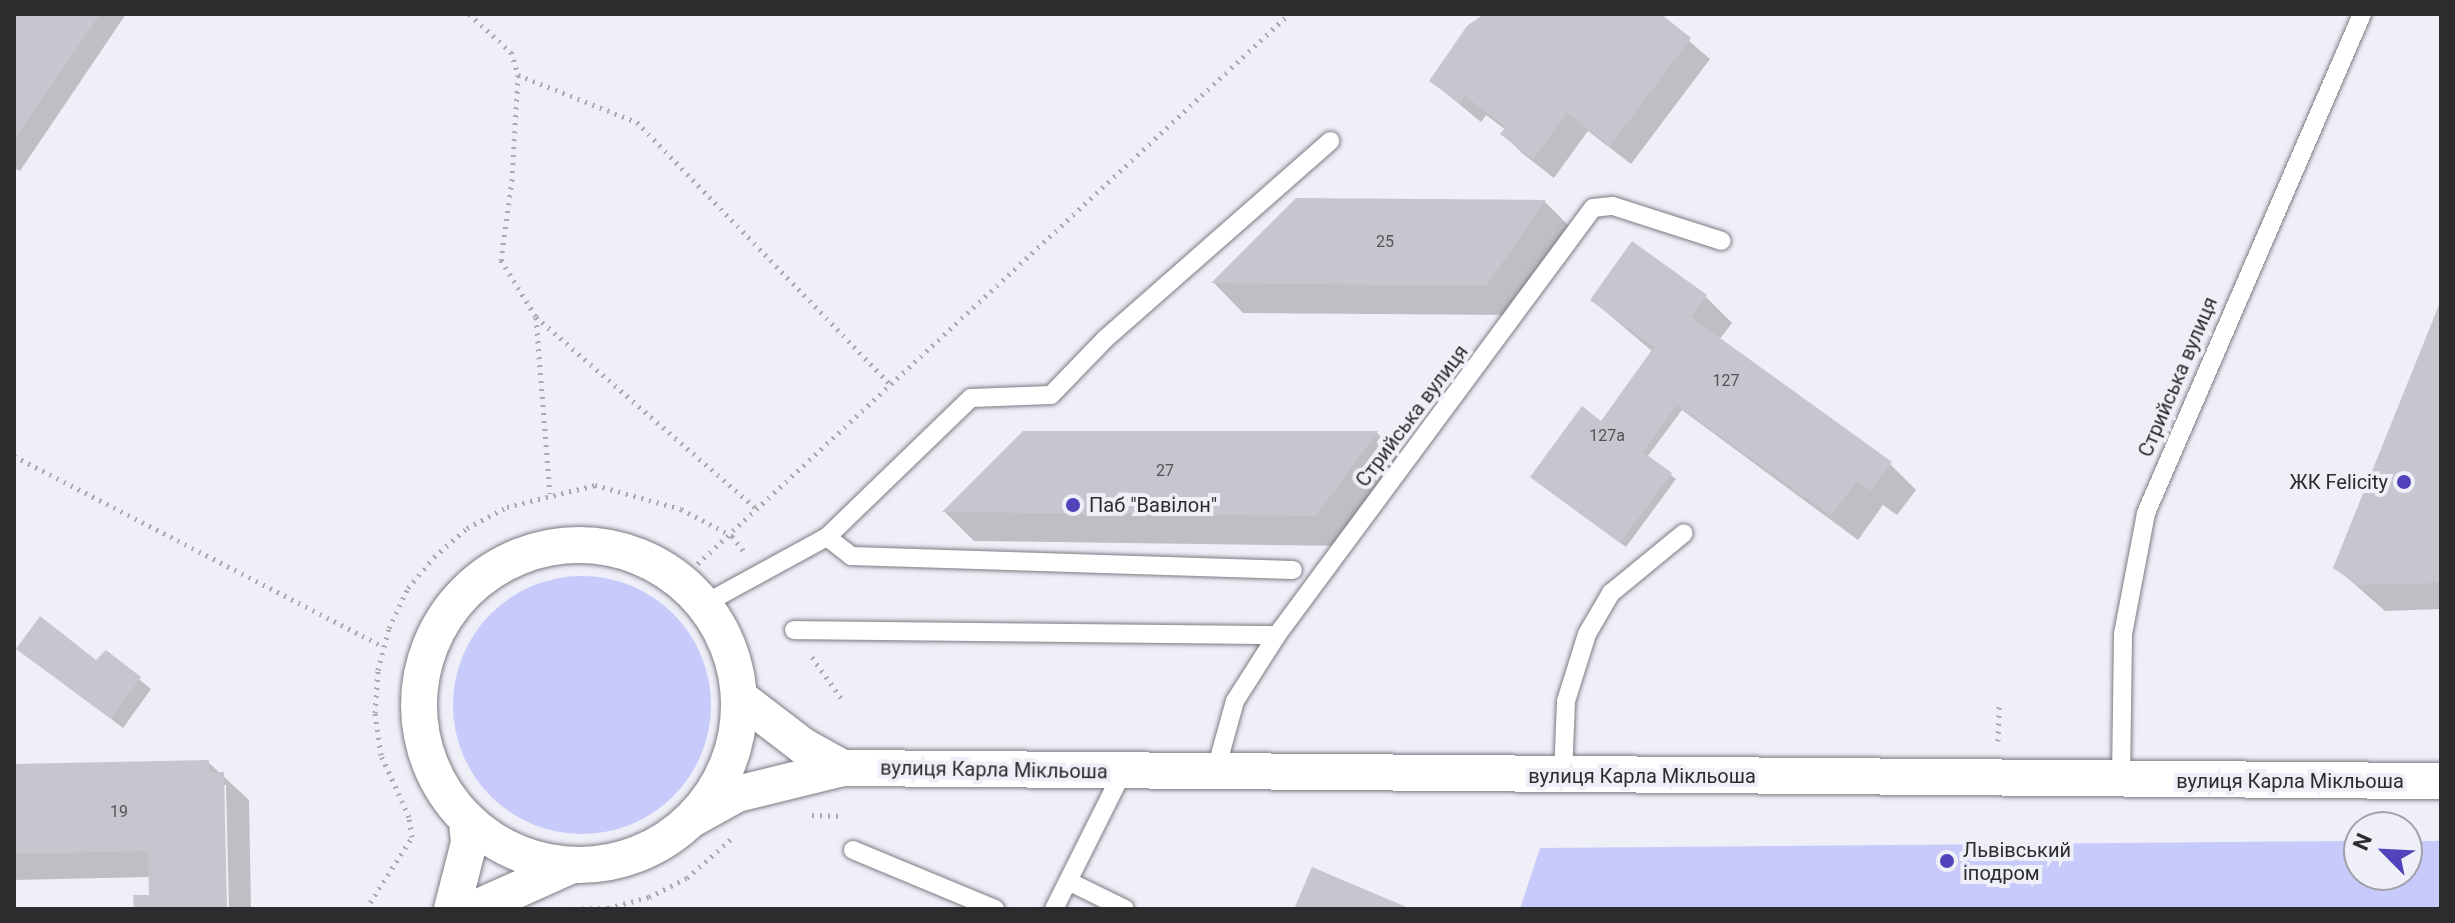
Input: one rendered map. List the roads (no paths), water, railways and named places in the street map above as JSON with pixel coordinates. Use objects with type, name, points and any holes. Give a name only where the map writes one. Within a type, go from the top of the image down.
[{"type":"street","name":"вулиця Карла Мікльоша","points":[[570,866],[537,860],[501,844],[467,819],[436,778],[419,713],[429,648],[466,592],[492,570],[554,546],[621,550],[692,592],[734,663],[739,697],[729,763],[692,819]]},
{"type":"street","name":"вулиця Карла Мікльоша","points":[[739,697],[803,746],[843,768]]},
{"type":"street","name":"вулиця Карла Мікльоша","points":[[474,909],[570,866],[636,855],[737,794],[843,768],[2441,781]]},
{"type":"street","points":[[452,909],[469,843],[467,819]]},
{"type":"lane","name":"Стрийська вулиця","points":[[2121,779],[2123,634],[2146,513],[2362,14]]},
{"type":"lane","points":[[692,592],[758,571],[827,537],[971,398],[1051,395],[1105,339],[1330,141]]},
{"type":"lane","name":"Стрийська вулиця","points":[[1215,773],[1235,701],[1277,635],[1593,208],[1613,206],[1722,241]]},
{"type":"lane","points":[[1563,776],[1566,701],[1587,634],[1611,593],[1684,533]]},
{"type":"lane","points":[[827,537],[851,556],[1293,570]]},
{"type":"lane","points":[[794,630],[1277,635]]},
{"type":"lane","points":[[1054,909],[1123,771]]},
{"type":"lane","points":[[853,850],[995,909]]},
{"type":"lane","points":[[1070,882],[1125,909]]},
{"type":"place","name":"ЖК Felicity","points":[[2404,482]]},
{"type":"place","name":"Паб \"Вавілон\"","points":[[1073,505]]},
{"type":"place","name":"Львівський іподром","points":[[1947,861]]}]
